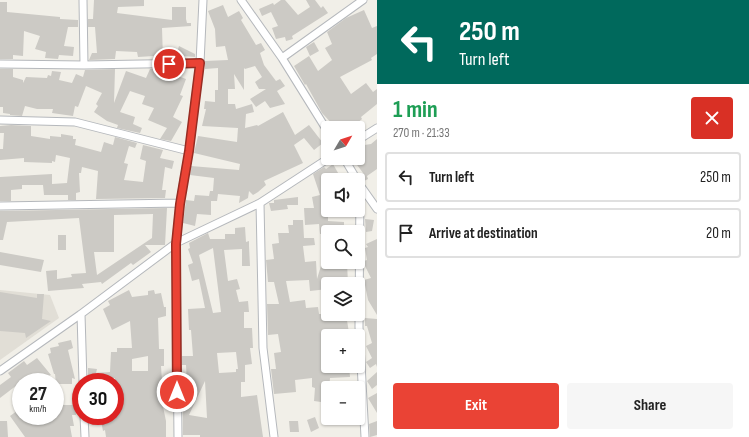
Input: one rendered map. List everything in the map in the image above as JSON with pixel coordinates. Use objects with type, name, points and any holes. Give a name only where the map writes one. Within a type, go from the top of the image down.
[{"type":"street","points":[[83,0],[84,65]]},
{"type":"street","points":[[178,437],[176,244],[180,204],[189,151],[200,63],[204,0]]},
{"type":"street","points":[[241,0],[282,58],[321,121]]},
{"type":"street","points":[[282,58],[363,0]]},
{"type":"street","points":[[0,64],[84,65],[200,63]]},
{"type":"street","points":[[0,120],[75,122],[189,151]]},
{"type":"street","points":[[365,136],[377,128]]},
{"type":"street","points":[[0,371],[176,244],[260,203],[321,163]]},
{"type":"street","points":[[365,192],[377,209]]},
{"type":"street","points":[[260,203],[263,348],[274,437]]},
{"type":"street","points":[[0,206],[180,204]]},
{"type":"street","points":[[358,217],[359,327],[365,437]]},
{"type":"street","points":[[81,314],[83,373]]},
{"type":"street","points":[[84,425],[85,437]]},
{"type":"shaded area","points":[[0,290],[50,295],[59,318],[0,360]]},
{"type":"building","points":[[94,0],[144,0],[144,6],[118,7],[117,13],[172,20],[172,7],[186,7],[187,23],[191,23],[191,26],[162,28],[163,59],[153,59],[154,56],[138,57],[137,52],[116,51],[115,59],[89,60],[92,53],[97,53],[95,27],[88,27],[88,19],[93,19]]},
{"type":"building","points":[[281,0],[285,0],[298,15],[310,7],[306,0],[315,0],[321,8],[323,6],[328,13],[292,36],[293,39],[286,41],[285,37],[276,39],[272,28],[278,26],[271,12],[262,16],[259,9],[273,3],[274,5]]},
{"type":"building","points":[[0,2],[7,2],[7,12],[78,20],[78,27],[68,27],[64,46],[74,47],[73,56],[59,55],[58,59],[45,58],[46,52],[35,49],[40,36],[24,31],[23,56],[13,55],[13,59],[0,59]]},
{"type":"building","points":[[223,5],[228,17],[239,11],[243,18],[241,20],[256,45],[261,43],[265,50],[260,53],[264,65],[276,81],[280,79],[285,86],[277,91],[285,104],[270,108],[265,101],[256,107],[250,99],[266,89],[259,89],[255,82],[262,77],[255,66],[244,68],[244,90],[234,74],[235,89],[228,89],[228,104],[235,104],[236,109],[252,104],[254,112],[246,114],[245,128],[258,126],[283,112],[295,135],[309,125],[321,140],[321,145],[314,150],[304,138],[294,145],[303,163],[264,181],[266,185],[253,195],[249,191],[248,198],[239,203],[240,196],[218,194],[217,201],[211,201],[211,215],[197,214],[195,226],[183,223],[186,200],[194,201],[195,195],[209,196],[210,191],[213,191],[214,178],[190,175],[191,166],[239,170],[240,164],[194,153],[198,136],[237,142],[238,128],[202,126],[206,109],[204,109],[205,101],[215,102],[215,90],[218,90],[218,68],[205,69],[205,61],[228,60],[225,46],[216,47],[215,29],[208,11]]},
{"type":"building","points":[[364,10],[372,28],[377,26],[377,54],[371,58],[372,60],[340,77],[351,94],[366,83],[373,92],[377,89],[377,104],[361,117],[362,119],[360,121],[329,121],[322,113],[294,66],[309,56],[318,71],[332,60],[325,48],[332,44],[327,32],[346,18]]},
{"type":"building","points":[[314,42],[319,51],[310,56],[306,47]]},
{"type":"building","points":[[179,46],[195,54],[195,57],[182,56],[181,58],[176,56]]},
{"type":"building","points":[[0,69],[13,69],[13,77],[23,80],[23,83],[26,77],[47,78],[48,75],[51,76],[52,71],[61,72],[59,80],[72,83],[76,74],[83,77],[85,70],[115,69],[114,103],[126,71],[146,78],[150,69],[163,69],[163,81],[167,72],[186,79],[180,95],[183,96],[173,117],[182,122],[171,141],[160,139],[167,128],[148,120],[154,108],[142,104],[145,96],[130,91],[120,112],[135,117],[133,124],[142,128],[140,133],[117,128],[118,125],[107,121],[94,112],[98,106],[96,104],[102,93],[86,86],[78,107],[75,106],[73,116],[52,113],[53,109],[37,109],[25,106],[22,116],[3,113],[3,107],[0,107]]},
{"type":"building","points":[[0,126],[31,126],[31,136],[50,139],[50,136],[61,137],[61,134],[73,136],[73,139],[76,139],[75,145],[101,152],[104,142],[113,145],[115,137],[137,143],[135,148],[129,146],[124,163],[128,164],[124,180],[143,182],[146,161],[140,159],[143,145],[163,150],[160,158],[174,161],[172,169],[165,167],[162,190],[166,190],[165,198],[96,199],[98,171],[82,167],[81,173],[79,173],[80,192],[76,193],[76,200],[68,200],[68,195],[44,195],[43,185],[22,185],[22,189],[11,190],[11,201],[0,201],[0,177],[52,174],[52,184],[67,183],[70,158],[56,155],[55,162],[52,161],[52,163],[24,162],[24,158],[0,160],[0,149],[3,149],[4,133],[0,133]]},
{"type":"building","points":[[377,139],[377,169],[367,176],[368,179],[365,180],[365,173],[363,173],[357,165],[365,165],[365,145],[371,144]]},
{"type":"building","points":[[334,165],[338,173],[321,173],[321,217],[328,217],[328,221],[344,222],[344,225],[321,225],[320,234],[319,224],[305,225],[304,208],[314,208],[312,197],[320,195],[313,174],[324,167],[326,169]]},
{"type":"building","points":[[298,197],[298,205],[287,205],[288,209],[271,211],[269,203],[274,203],[274,200]]},
{"type":"building","points":[[167,208],[165,245],[145,245],[151,252],[133,265],[131,263],[102,284],[101,282],[82,284],[84,288],[48,291],[46,271],[57,270],[57,279],[72,277],[71,274],[86,273],[79,218],[7,222],[3,240],[0,240],[0,211]],"holes":[[[153,214],[152,238],[97,275],[94,252],[114,252],[114,215]]]},
{"type":"building","points":[[365,219],[374,220],[372,231],[366,232]]},
{"type":"building","points":[[293,220],[303,220],[304,238],[314,238],[315,245],[303,246],[305,262],[316,261],[317,279],[321,266],[321,269],[347,269],[348,277],[321,277],[321,290],[310,291],[309,280],[286,281],[290,302],[305,300],[306,308],[318,307],[319,314],[321,314],[321,321],[347,321],[348,329],[321,329],[321,373],[350,373],[350,377],[330,378],[330,381],[321,381],[321,402],[314,401],[315,388],[312,387],[312,378],[295,380],[296,392],[274,394],[271,369],[276,369],[274,353],[281,352],[278,334],[268,335],[267,304],[279,304],[274,282],[268,282],[266,260],[274,259],[272,244],[279,243],[278,233],[289,233],[288,225],[293,225]]},
{"type":"building","points":[[245,227],[246,242],[249,241],[250,266],[242,266],[242,249],[224,250],[228,281],[237,279],[240,289],[236,290],[239,302],[248,301],[249,312],[244,312],[244,328],[252,328],[253,348],[250,348],[252,364],[245,365],[245,382],[241,382],[241,397],[257,395],[263,437],[200,437],[200,435],[183,435],[183,402],[192,382],[187,382],[186,365],[182,365],[182,356],[193,356],[191,330],[189,330],[188,309],[205,308],[199,279],[192,281],[188,265],[193,263],[188,249],[190,248],[189,243],[208,233],[210,239],[225,239],[225,234],[235,234],[235,228]],"holes":[[[213,248],[221,312],[213,313],[199,255]],[[236,352],[238,369],[236,369],[236,372],[219,373],[217,353]],[[205,381],[207,418],[189,415]]]},
{"type":"building","points":[[58,235],[66,235],[66,250],[58,250]]},
{"type":"building","points":[[377,239],[377,315],[368,300],[365,285],[365,280],[371,278],[365,266],[365,261],[367,260],[365,248],[368,247],[366,244]]},
{"type":"building","points":[[0,252],[44,260],[41,272],[0,265]]},
{"type":"building","points":[[129,290],[132,297],[148,295],[148,291],[154,290],[155,294],[161,293],[164,307],[166,307],[166,316],[158,318],[159,349],[164,349],[164,366],[161,366],[163,397],[161,397],[166,421],[166,437],[106,437],[105,430],[103,431],[102,425],[124,425],[124,373],[96,373],[110,372],[111,352],[117,352],[117,348],[132,348],[130,321],[112,330],[103,309],[110,305],[108,301]],"holes":[[[148,356],[148,371],[132,371],[132,359]]]},
{"type":"building","points":[[0,292],[37,298],[37,294],[44,294],[42,319],[51,321],[26,338],[25,333],[0,331]]},
{"type":"building","points":[[365,318],[377,319],[377,367],[376,364],[370,368],[366,362],[372,358],[366,346],[372,343],[367,326],[365,326]]},
{"type":"building","points":[[71,340],[73,348],[68,350],[74,373],[72,373],[72,384],[64,384],[64,373],[54,373],[48,354],[51,353],[50,348],[59,346],[58,343]]},
{"type":"building","points":[[37,358],[49,373],[12,373],[12,389],[0,398],[0,385],[11,377],[8,373],[24,361],[27,365]]},
{"type":"building","points":[[88,368],[97,369],[96,373],[88,373]]},
{"type":"building","points":[[377,372],[377,385],[372,389],[367,381]]},
{"type":"building","points":[[377,393],[377,413],[368,398]]},
{"type":"building","points":[[64,405],[72,405],[72,425],[74,426],[70,426],[72,437],[25,437],[16,425],[64,425]]},
{"type":"building","points":[[315,417],[319,428],[311,432],[307,420]]},
{"type":"building","points":[[0,421],[7,421],[8,437],[0,437]]},
{"type":"building","points":[[289,421],[298,421],[299,432],[290,432]]},
{"type":"building","points":[[377,421],[377,435],[370,437],[369,424]]},
{"type":"route","points":[[169,64],[200,63],[189,151],[180,204],[176,244],[177,392]]}]
